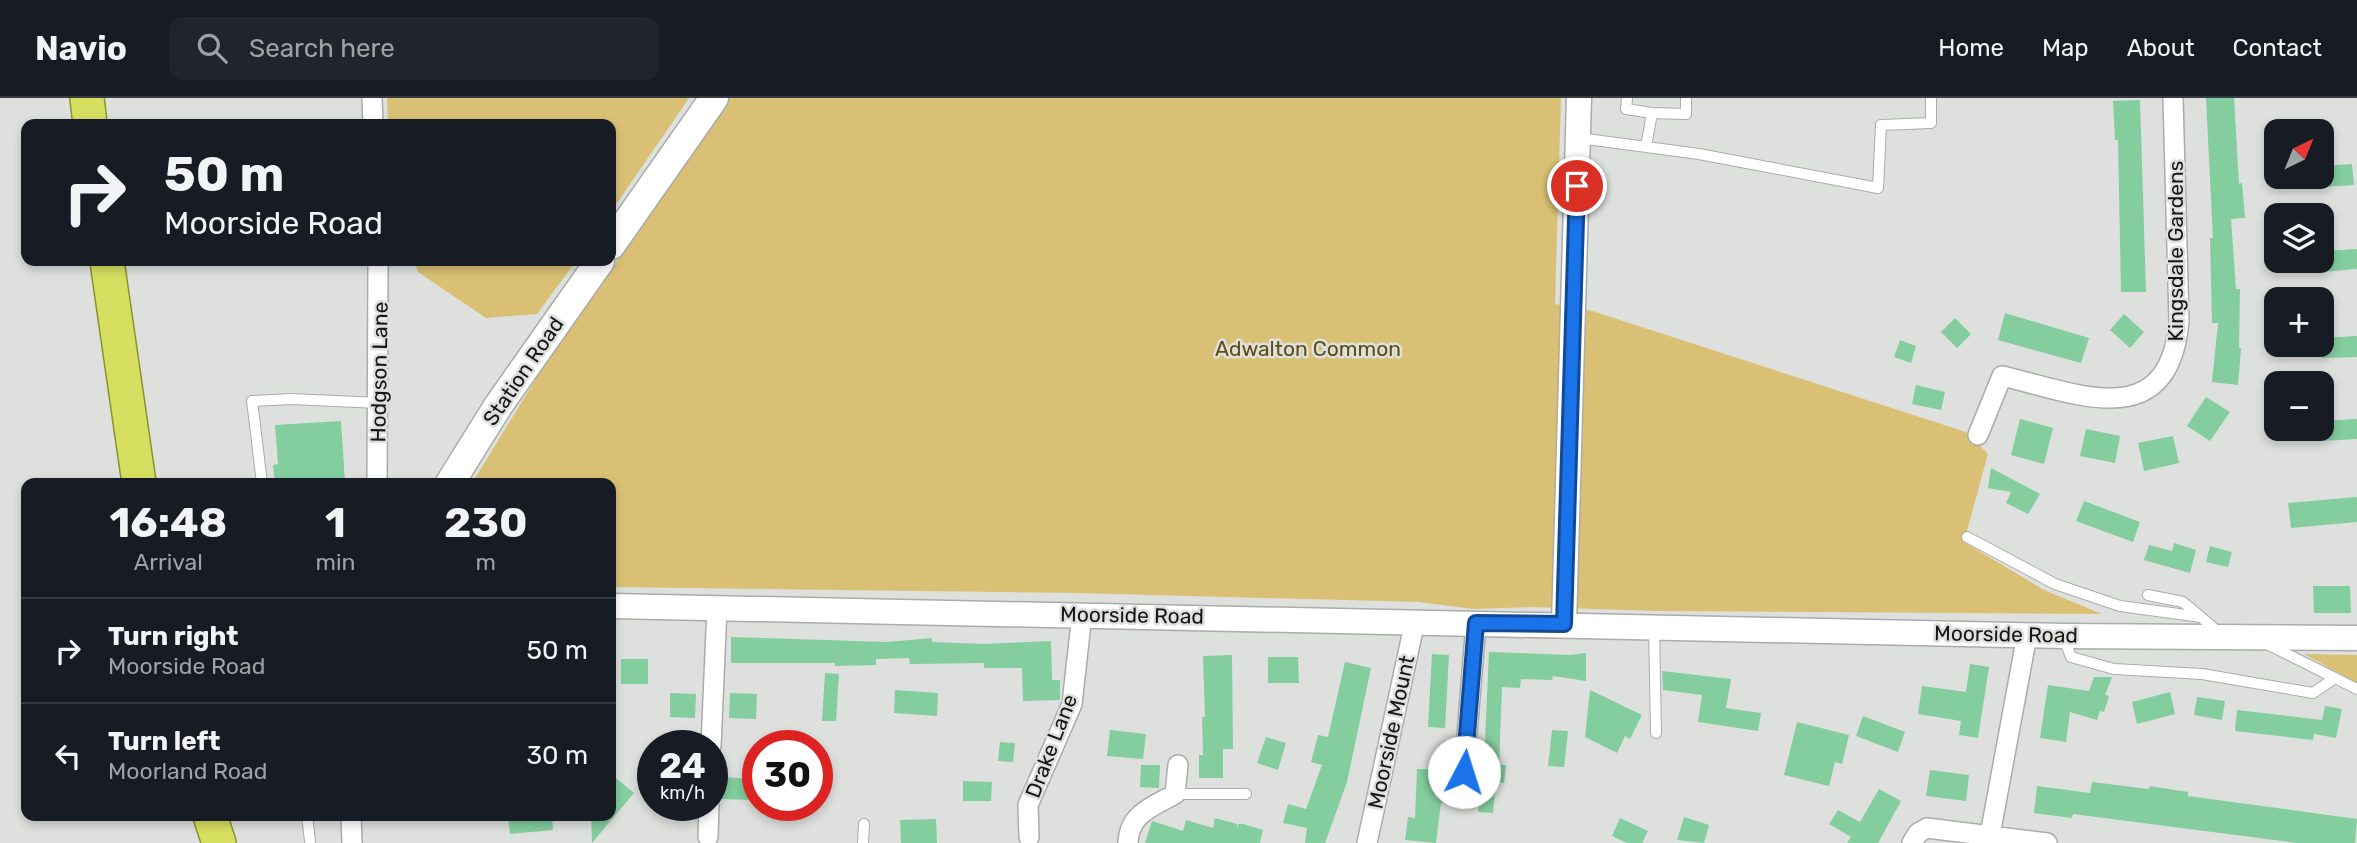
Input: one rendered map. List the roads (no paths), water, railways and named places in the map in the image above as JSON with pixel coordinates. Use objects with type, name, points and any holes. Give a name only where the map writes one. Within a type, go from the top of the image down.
[{"type":"highway","points":[[87,98],[89,119]]},
{"type":"highway","points":[[108,266],[138,478]]},
{"type":"highway","points":[[212,821],[219,843]]},
{"type":"main road","points":[[616,238],[713,98]]},
{"type":"main road","name":"Station Road","points":[[453,478],[498,406],[596,266]]},
{"type":"street","points":[[372,98],[373,119]]},
{"type":"street","points":[[1564,624],[1579,98]]},
{"type":"street","name":"Kingsdale Gardens","points":[[1978,435],[2002,376],[2105,401],[2142,393],[2164,373],[2177,348],[2179,321],[2173,98]]},
{"type":"street","name":"Hodgson Lane","points":[[376,478],[379,403],[378,266]]},
{"type":"street","name":"Moorside Road","points":[[616,606],[2063,636],[2357,638]]},
{"type":"street","points":[[712,730],[717,607]]},
{"type":"street","name":"Drake Lane","points":[[1029,837],[1028,805],[1072,704],[1082,614]]},
{"type":"street","name":"Moorside Mount","points":[[1367,843],[1415,621]]},
{"type":"street","points":[[1462,797],[1476,623]]},
{"type":"street","points":[[1990,835],[2027,635]]},
{"type":"street","points":[[1128,843],[1133,821],[1145,810],[1175,794],[1178,765]]},
{"type":"street","points":[[351,821],[352,843]]},
{"type":"street","points":[[708,821],[708,836]]},
{"type":"street","points":[[1912,843],[1918,833],[1927,828],[2048,843]]},
{"type":"lane","points":[[1626,98],[1626,109],[1686,114],[1686,98]]},
{"type":"lane","points":[[1579,138],[1646,147],[1878,188],[1881,125],[1931,123],[1931,98]]},
{"type":"lane","points":[[1646,147],[1652,113]]},
{"type":"lane","points":[[261,478],[252,401],[292,399],[379,403]]},
{"type":"lane","points":[[1968,537],[2055,584],[2120,607],[2201,617]]},
{"type":"lane","points":[[2148,595],[2183,602],[2225,638]]},
{"type":"lane","points":[[1654,627],[1656,733]]},
{"type":"lane","points":[[2063,636],[2071,657],[2104,667],[2202,674],[2312,693],[2335,678]]},
{"type":"lane","points":[[2255,638],[2357,689]]},
{"type":"lane","points":[[1175,794],[1246,794]]},
{"type":"lane","points":[[308,821],[310,841]]},
{"type":"lane","points":[[863,843],[864,824]]},
{"type":"park label","name":"Adwalton Common","points":[[1308,348]]}]
